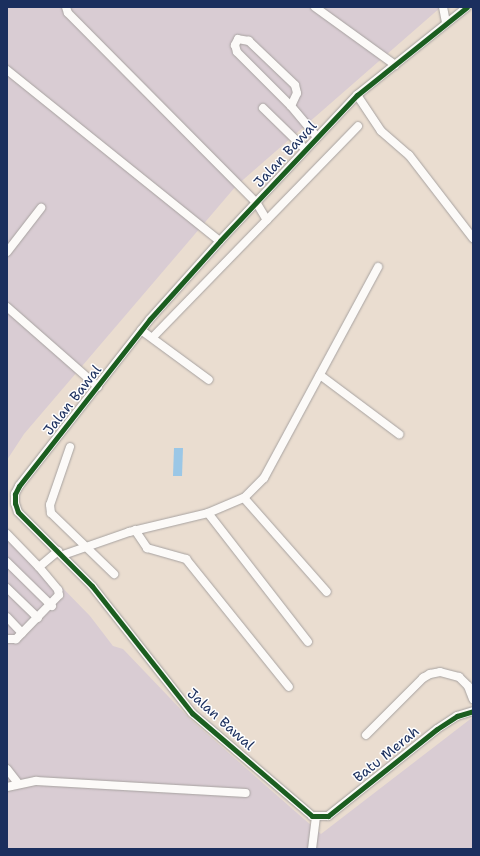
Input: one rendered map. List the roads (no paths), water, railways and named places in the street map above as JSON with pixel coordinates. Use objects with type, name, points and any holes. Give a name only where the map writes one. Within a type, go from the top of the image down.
[{"type":"street","points":[[66,7],[68,13],[256,202],[267,220]]},
{"type":"street","points":[[315,7],[395,65]]},
{"type":"street","points":[[442,7],[446,23]]},
{"type":"street","name":"Jalan Bawal","points":[[316,818],[192,713],[92,586],[18,512],[15,494],[141,330],[220,241],[305,149],[357,95],[467,7]]},
{"type":"street","points":[[291,106],[297,93],[295,85],[249,41],[238,39],[235,45],[237,52],[291,106],[317,137]]},
{"type":"street","points":[[7,70],[220,241]]},
{"type":"street","points":[[357,95],[381,131],[409,155],[473,238]]},
{"type":"street","points":[[263,108],[305,149]]},
{"type":"street","points":[[153,337],[358,126]]},
{"type":"street","points":[[7,252],[41,208]]},
{"type":"street","points":[[39,567],[60,553],[87,547],[135,530],[208,513],[244,498],[264,478],[378,268]]},
{"type":"street","points":[[7,307],[98,387]]},
{"type":"street","points":[[141,330],[153,337],[209,380]]},
{"type":"street","points":[[320,375],[399,434]]},
{"type":"street","points":[[70,447],[50,510],[53,517],[87,547],[114,574]]},
{"type":"street","points":[[244,498],[327,592]]},
{"type":"street","points":[[208,513],[308,642]]},
{"type":"street","points":[[135,530],[147,548],[186,559],[289,688]]},
{"type":"street","points":[[7,534],[39,567],[59,592],[58,598],[52,606],[13,640],[7,639]]},
{"type":"street","points":[[7,562],[52,606]]},
{"type":"street","points":[[7,588],[38,618]]},
{"type":"street","points":[[7,617],[22,633]]},
{"type":"street","points":[[366,735],[423,678],[430,674],[440,672],[459,677],[468,686],[473,699]]},
{"type":"street","name":"Batu Merah","points":[[316,818],[328,816],[437,729],[457,716],[473,711]]},
{"type":"street","points":[[7,769],[18,783]]},
{"type":"street","points":[[7,787],[18,783],[36,781],[246,794]]},
{"type":"street","points":[[312,849],[316,818]]},
{"type":"water","points":[[174,448],[183,448],[182,476],[173,476]]}]
